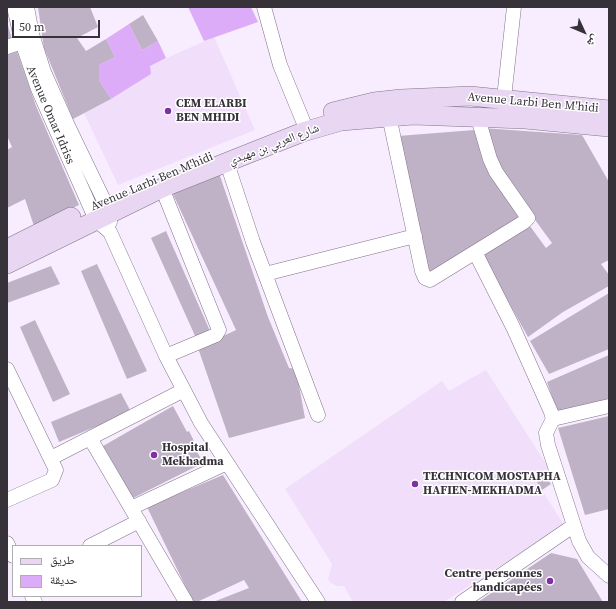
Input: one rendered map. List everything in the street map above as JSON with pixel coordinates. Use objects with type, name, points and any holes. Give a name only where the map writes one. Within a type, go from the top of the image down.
[{"type":"main road","name":"Avenue Larbi Ben M'hidi","points":[[7,249],[100,211],[235,147],[314,116],[346,108],[401,99],[470,96],[504,98],[609,110]]},
{"type":"main road","name":"شارع العربي بن مهيدي","points":[[7,264],[100,211],[323,125],[341,121],[389,116],[563,122],[609,127]]},
{"type":"street","name":"Avenue Omar Idriss","points":[[14,7],[22,42],[38,90],[100,211]]},
{"type":"street","points":[[27,7],[32,34],[44,72],[69,128],[100,211],[166,356],[201,422],[318,602]]},
{"type":"street","points":[[264,7],[280,65],[303,121]]},
{"type":"street","points":[[504,98],[514,7]]},
{"type":"street","points":[[7,47],[22,42]]},
{"type":"street","points":[[389,116],[422,271],[427,280],[432,279],[524,222],[528,218],[496,172],[490,159],[478,118]]},
{"type":"street","points":[[227,163],[265,274],[318,415]]},
{"type":"street","points":[[162,188],[219,330],[216,335],[166,356]]},
{"type":"street","points":[[265,274],[415,236]]},
{"type":"street","points":[[475,252],[513,327],[553,419]]},
{"type":"street","points":[[7,500],[52,480],[56,470],[9,376]]},
{"type":"street","points":[[51,458],[184,390]]},
{"type":"street","points":[[553,419],[609,406]]},
{"type":"street","points":[[553,419],[546,433],[548,445],[573,526],[588,557],[609,576]]},
{"type":"street","points":[[90,438],[186,602]]},
{"type":"street","points":[[131,508],[227,463]]},
{"type":"street","points":[[92,545],[139,521]]},
{"type":"street","points":[[462,602],[573,526]]},
{"type":"street","points":[[7,543],[12,554]]},
{"type":"shaded area","name":"CEM ELARBI BEN MHIDI","points":[[214,37],[255,130],[118,185],[84,113],[111,99],[151,74],[149,66]]},
{"type":"shaded area","name":"TECHNICOM MOSTAPHA HAFIEN-MEKHADMA","points":[[486,370],[550,470],[535,479],[564,525],[444,602],[353,602],[344,586],[337,586],[331,583],[328,579],[332,564],[285,489],[442,381],[449,391]]},
{"type":"green space","points":[[188,7],[251,7],[258,22],[204,41]]},
{"type":"green space","points":[[129,24],[142,50],[158,41],[166,58],[150,66],[151,74],[111,99],[99,80],[99,65],[115,57],[106,39]]},
{"type":"building","points":[[38,7],[90,7],[98,27],[77,38],[86,51],[106,39],[115,57],[99,65],[99,80],[111,99],[73,119],[44,48]]},
{"type":"building","points":[[143,15],[158,41],[142,50],[129,24]]},
{"type":"building","points":[[7,22],[13,43],[7,45]]},
{"type":"building","points":[[15,46],[36,106],[79,205],[34,226],[25,199],[7,208],[7,150],[12,147],[7,136],[7,49]]},
{"type":"building","points":[[482,128],[582,135],[609,182],[609,260],[601,264],[609,275],[609,286],[563,312],[528,337],[480,251],[527,222],[546,248],[552,243],[499,171]]},
{"type":"building","points":[[474,130],[525,218],[427,277],[398,136]]},
{"type":"building","points":[[219,173],[268,317],[289,368],[296,369],[305,418],[229,438],[198,348],[236,330],[172,192]]},
{"type":"building","points":[[166,231],[210,331],[196,338],[151,238]]},
{"type":"building","points":[[97,264],[147,371],[127,379],[81,271]]},
{"type":"building","points":[[51,266],[60,284],[7,303],[7,283]]},
{"type":"building","points":[[609,293],[609,349],[549,374],[530,341]]},
{"type":"building","points":[[35,320],[70,394],[53,402],[20,327]]},
{"type":"building","points":[[609,355],[609,402],[557,411],[547,382]]},
{"type":"building","points":[[121,393],[131,412],[59,442],[51,422]]},
{"type":"building","name":"Hospital Mekhadma","points":[[173,406],[187,432],[189,431],[194,441],[192,442],[203,463],[133,498],[103,446]]},
{"type":"building","points":[[609,416],[609,509],[585,515],[558,428]]},
{"type":"building","points":[[544,473],[551,484],[542,490],[535,479]]},
{"type":"building","points":[[223,475],[302,602],[213,602],[249,588],[244,580],[197,602],[193,602],[147,507]]},
{"type":"building","name":"Centre personnes handicapées","points":[[551,553],[577,559],[603,602],[478,602]]},
{"type":"place","name":"CEM ELARBI BEN MHIDI","points":[[168,111]]},
{"type":"place","name":"Hospital Mekhadma","points":[[154,455]]},
{"type":"place","name":"TECHNICOM MOSTAPHA HAFIEN-MEKHADMA","points":[[415,484]]},
{"type":"place","name":"Centre personnes handicapées","points":[[550,581]]}]
